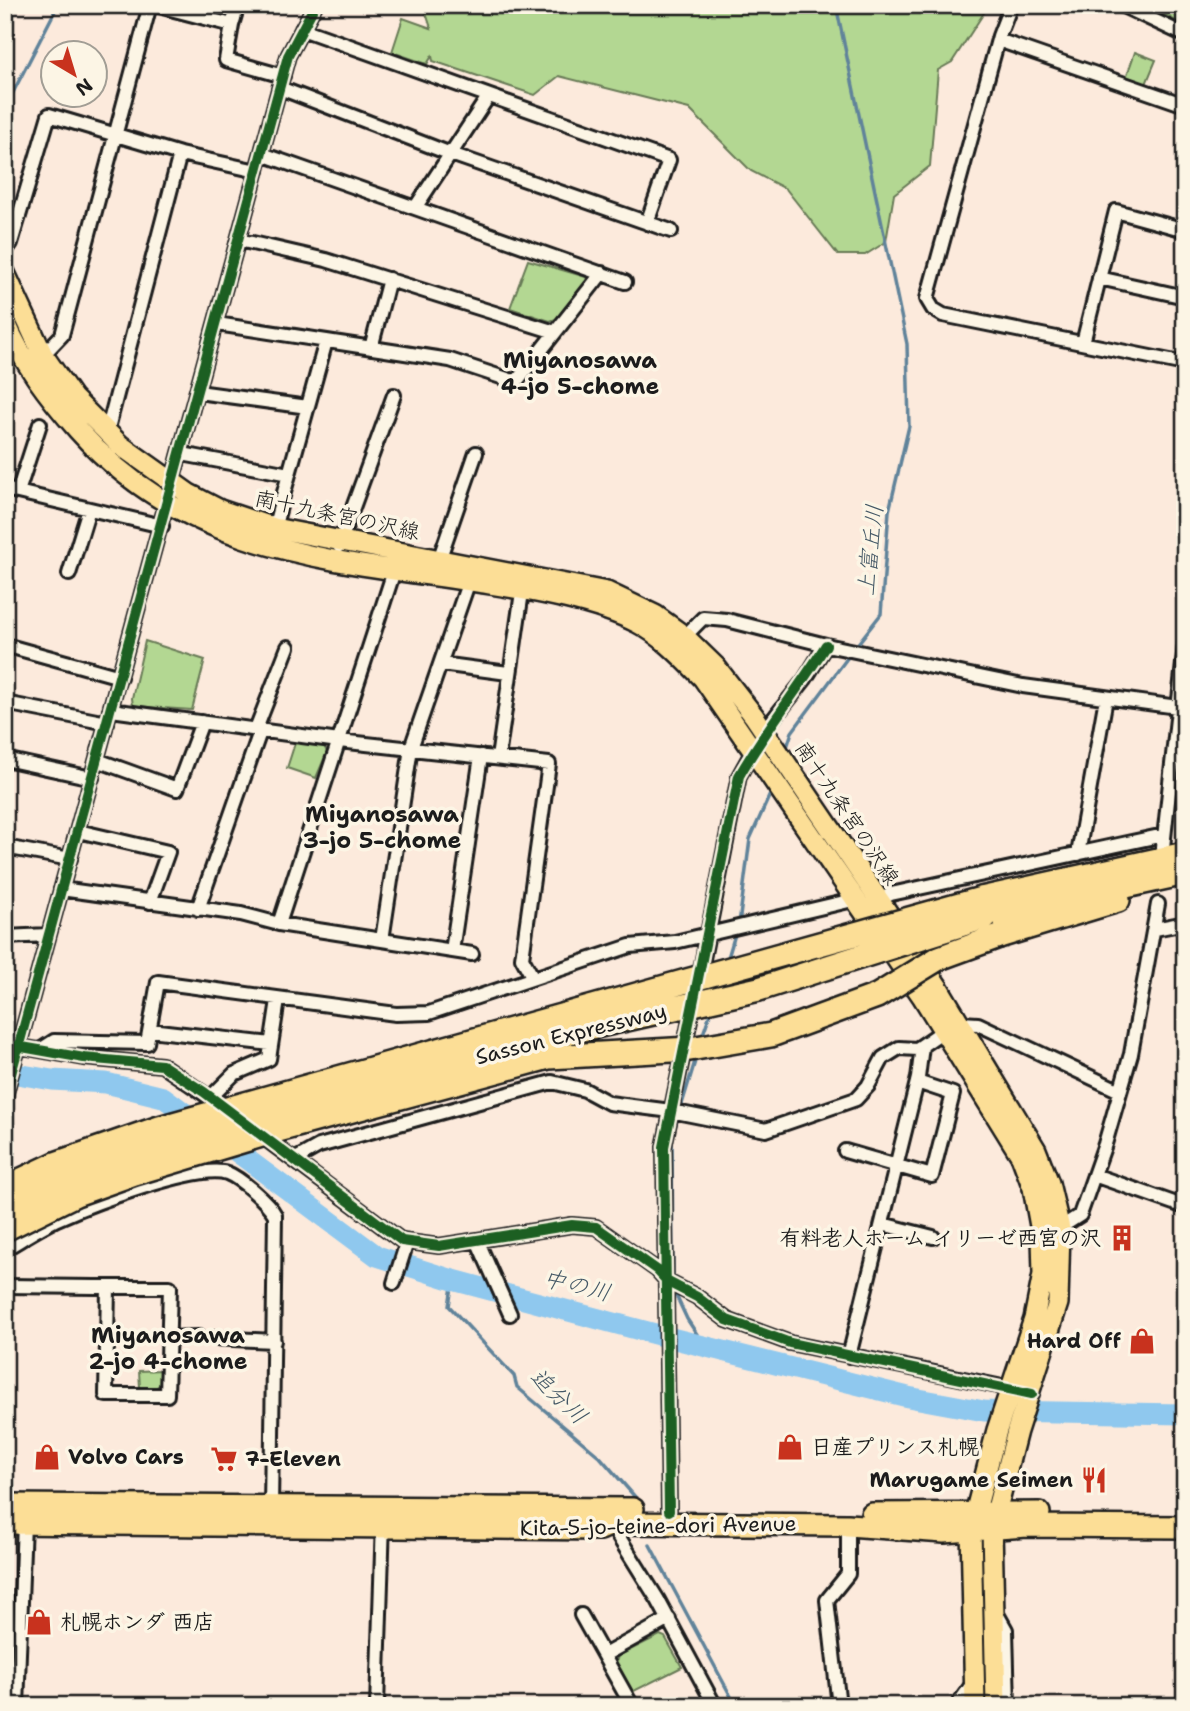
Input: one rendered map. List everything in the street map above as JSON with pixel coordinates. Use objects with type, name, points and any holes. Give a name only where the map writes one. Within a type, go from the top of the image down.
[{"type":"highway","name":"Sasson Expressway","points":[[5,1208],[108,1163],[192,1138],[556,1035],[817,973],[983,908],[1171,845]]},
{"type":"highway","name":"Sasson Expressway","points":[[5,1188],[58,1163],[173,1124],[983,908],[1185,873]]},
{"type":"highway","points":[[5,1229],[76,1194],[135,1173],[288,1127],[549,1057],[690,1049],[771,1035],[877,996],[939,958],[999,936],[1185,880]]},
{"type":"highway","points":[[5,1181],[58,1163]]},
{"type":"highway","name":"Kita-5-jo-teine-dori Avenue","points":[[5,1505],[271,1508],[383,1518],[600,1529],[615,1516],[669,1511],[1185,1527]]},
{"type":"highway","name":"Kita-5-jo-teine-dori Avenue","points":[[615,1516],[848,1525],[944,1532],[985,1520],[1185,1515]]},
{"type":"highway","name":"Kita-5-jo-teine-dori Avenue","points":[[15,1523],[383,1518]]},
{"type":"main road","name":"南十九条宮の沢線","points":[[5,273],[11,324],[35,361],[58,408],[107,463],[167,506],[209,526],[472,574],[607,592],[655,615],[679,643],[853,900],[952,1027],[1036,1150],[1049,1183],[1058,1303],[1031,1394],[985,1520]]},
{"type":"main road","name":"南十九条宮の沢線","points":[[35,361],[108,433],[174,485],[271,537]]},
{"type":"main road","name":"南十九条宮の沢線","points":[[397,561],[439,560],[472,574]]},
{"type":"main road","name":"南十九条宮の沢線","points":[[679,643],[716,667],[766,734],[879,900],[952,1027]]},
{"type":"main road","name":"南十九条宮の沢線","points":[[985,1520],[997,1430],[1034,1319],[1051,1233]]},
{"type":"main road","points":[[985,1520],[995,1611],[996,1706]]},
{"type":"main road","points":[[975,1706],[985,1520]]},
{"type":"street","points":[[35,361],[62,335],[153,5],[232,25]]},
{"type":"street","points":[[238,5],[226,60],[451,154],[671,231]]},
{"type":"street","points":[[6,1094],[15,1060],[11,1045],[48,935],[78,831],[174,485],[288,56],[315,5]]},
{"type":"street","points":[[1011,5],[998,40],[927,299],[933,309],[943,315],[1185,364]]},
{"type":"street","points":[[1121,5],[1185,35]]},
{"type":"street","points":[[302,29],[669,160],[647,223]]},
{"type":"street","points":[[998,40],[1185,105]]},
{"type":"street","points":[[415,208],[488,97]]},
{"type":"street","points":[[5,251],[11,243],[48,115],[180,154],[257,171]]},
{"type":"street","points":[[97,451],[108,433],[180,154]]},
{"type":"street","points":[[262,154],[625,282]]},
{"type":"street","points":[[1083,343],[1116,211],[1185,230]]},
{"type":"street","points":[[239,240],[327,260],[555,332]]},
{"type":"street","points":[[216,324],[450,359],[516,382],[602,273]]},
{"type":"street","points":[[1099,278],[1185,297]]},
{"type":"street","points":[[371,348],[389,279]]},
{"type":"street","points":[[271,537],[326,341]]},
{"type":"street","points":[[198,393],[308,407]]},
{"type":"street","points":[[337,551],[394,396]]},
{"type":"street","points":[[40,424],[12,490],[162,526]]},
{"type":"street","points":[[439,560],[475,453]]},
{"type":"street","points":[[182,454],[289,474]]},
{"type":"street","points":[[69,574],[89,509]]},
{"type":"street","points":[[279,924],[397,561]]},
{"type":"street","points":[[382,940],[411,748],[472,574]]},
{"type":"street","points":[[498,758],[523,582]]},
{"type":"street","points":[[679,643],[703,618],[727,620],[826,645],[1023,685],[1181,707]]},
{"type":"street","points":[[5,645],[120,677]]},
{"type":"street","points":[[669,1511],[666,1358],[668,1282],[664,1147],[739,776],[826,645]]},
{"type":"street","points":[[879,900],[891,894],[1078,854],[1171,845],[1185,645]]},
{"type":"street","points":[[198,909],[288,647]]},
{"type":"street","points":[[441,664],[508,673]]},
{"type":"street","points":[[1078,854],[1106,698]]},
{"type":"street","points":[[5,703],[107,723]]},
{"type":"street","points":[[111,709],[339,741],[549,764],[522,958],[533,978]]},
{"type":"street","points":[[97,760],[177,789],[202,722]]},
{"type":"street","points":[[453,951],[481,756]]},
{"type":"street","points":[[5,759],[92,778]]},
{"type":"street","points":[[78,831],[168,852],[150,902]]},
{"type":"street","points":[[5,847],[70,859]]},
{"type":"street","points":[[61,889],[241,914],[279,924],[472,954]]},
{"type":"street","points":[[40,1051],[54,1041],[147,1043],[158,982],[396,1014],[429,1013],[630,946],[675,943],[853,900]]},
{"type":"street","points":[[1051,1233],[1080,1215],[1094,1175],[1131,1054],[1158,904]]},
{"type":"street","points":[[1155,929],[1185,923]]},
{"type":"street","points":[[5,937],[48,935]]},
{"type":"street","points":[[211,1097],[234,1074],[269,1059],[278,1000]]},
{"type":"street","points":[[293,1160],[319,1146],[552,1082],[584,1090],[609,1103],[696,1115],[766,1129],[833,1109],[856,1098],[868,1087],[883,1058],[899,1048],[917,1049],[952,1027],[978,1024],[1120,1091]]},
{"type":"street","points":[[150,1030],[271,1044]]},
{"type":"street","points":[[11,1045],[40,1051],[162,1065],[211,1097],[407,1242],[439,1246],[572,1224],[596,1227],[657,1270],[668,1282],[697,1297],[727,1320],[790,1343],[1031,1394]]},
{"type":"street","points":[[849,1356],[917,1082],[922,1046]]},
{"type":"street","points":[[845,1151],[932,1176],[953,1094],[917,1082]]},
{"type":"street","points":[[5,1249],[55,1220],[105,1199],[197,1173],[227,1173],[269,1204],[275,1215],[271,1508]]},
{"type":"street","points":[[1094,1175],[1185,1207]]},
{"type":"street","points":[[882,1224],[933,1237]]},
{"type":"street","points":[[477,1240],[510,1314]]},
{"type":"street","points":[[394,1283],[407,1242]]},
{"type":"street","points":[[5,1286],[170,1287],[167,1395],[106,1395],[108,1287]]},
{"type":"street","points":[[169,1338],[198,1337]]},
{"type":"street","points":[[213,1338],[274,1341]]},
{"type":"street","points":[[615,1516],[618,1536],[669,1619],[715,1706]]},
{"type":"street","points":[[377,1706],[383,1518]]},
{"type":"street","points":[[15,1523],[18,1706]]},
{"type":"street","points":[[839,1706],[827,1600],[848,1574],[848,1525]]},
{"type":"street","points":[[995,1611],[1006,1630],[1008,1706]]},
{"type":"street","points":[[581,1615],[606,1654],[632,1706]]},
{"type":"street","points":[[606,1654],[669,1619]]},
{"type":"street","points":[[957,1706],[975,1680]]},
{"type":"green space","points":[[431,5],[989,5],[952,62],[938,70],[930,166],[894,194],[886,242],[865,255],[838,255],[786,189],[751,171],[689,109],[559,76],[535,95],[433,61],[432,56],[427,64],[392,52],[403,18],[431,28],[425,10]]},
{"type":"green space","points":[[1146,5],[1185,5],[1185,26]]},
{"type":"green space","points":[[1135,52],[1156,60],[1146,84],[1126,78]]},
{"type":"green space","points":[[528,260],[586,277],[587,280],[556,319],[550,321],[510,308]]},
{"type":"green space","points":[[145,641],[205,660],[192,710],[133,706],[132,698]]},
{"type":"green space","points":[[296,740],[324,746],[327,752],[316,778],[287,768]]},
{"type":"green space","points":[[162,1370],[161,1383],[157,1387],[140,1387],[139,1371]]},
{"type":"green space","points":[[660,1635],[665,1637],[682,1667],[632,1692],[616,1662],[618,1656]]},
{"type":"waterway","points":[[5,108],[58,5]]},
{"type":"waterway","name":"上富丘川","points":[[836,5],[907,344],[909,426],[889,511],[881,614],[856,646]]},
{"type":"waterway","name":"上富丘川","points":[[786,750],[792,732],[851,653]]},
{"type":"waterway","name":"上富丘川","points":[[739,924],[750,839],[772,790]]},
{"type":"waterway","name":"上富丘川","points":[[727,961],[736,931]]},
{"type":"waterway","name":"上富丘川","points":[[702,1037],[712,1008]]},
{"type":"waterway","name":"上富丘川","points":[[673,1281],[672,1137],[696,1058]]},
{"type":"waterway","name":"中の川","points":[[5,1072],[52,1080],[106,1083],[163,1097],[377,1256],[453,1280],[908,1397],[984,1411],[1185,1414]]},
{"type":"waterway","name":"追分川","points":[[453,1280],[449,1306],[514,1376],[517,1387],[600,1457],[636,1498]]},
{"type":"waterway","name":"上富丘川","points":[[673,1289],[687,1319],[704,1345]]},
{"type":"waterway","name":"追分川","points":[[650,1545],[736,1706]]},
{"type":"cycle path","points":[[5,1096],[288,56],[315,5]]},
{"type":"cycle path","points":[[669,1511],[664,1147],[739,776],[826,645]]},
{"type":"cycle path","points":[[5,1044],[84,1058],[162,1065],[204,1092],[402,1241],[439,1246],[572,1225],[596,1227],[657,1270],[668,1282],[697,1297],[727,1320],[790,1343],[1032,1394]]},
{"type":"place","name":"有料老人ホーム イリーゼ西宮の沢","points":[[1122,1238]]},
{"type":"place","name":"Hard Off","points":[[1142,1341]]},
{"type":"place","name":"日産プリンス札幌","points":[[790,1447]]},
{"type":"place","name":"Volvo Cars","points":[[47,1457]]},
{"type":"place","name":"7-Eleven","points":[[224,1459]]},
{"type":"place","name":"Marugame Seimen","points":[[1094,1480]]},
{"type":"place","name":"札幌ホンダ 西店","points":[[39,1622]]},
{"type":"district","name":"Miyanosawa 4-jo 5-chome","points":[[580,373]]},
{"type":"district","name":"Miyanosawa 3-jo 5-chome","points":[[382,827]]},
{"type":"district","name":"Miyanosawa 2-jo 4-chome","points":[[168,1348]]}]
